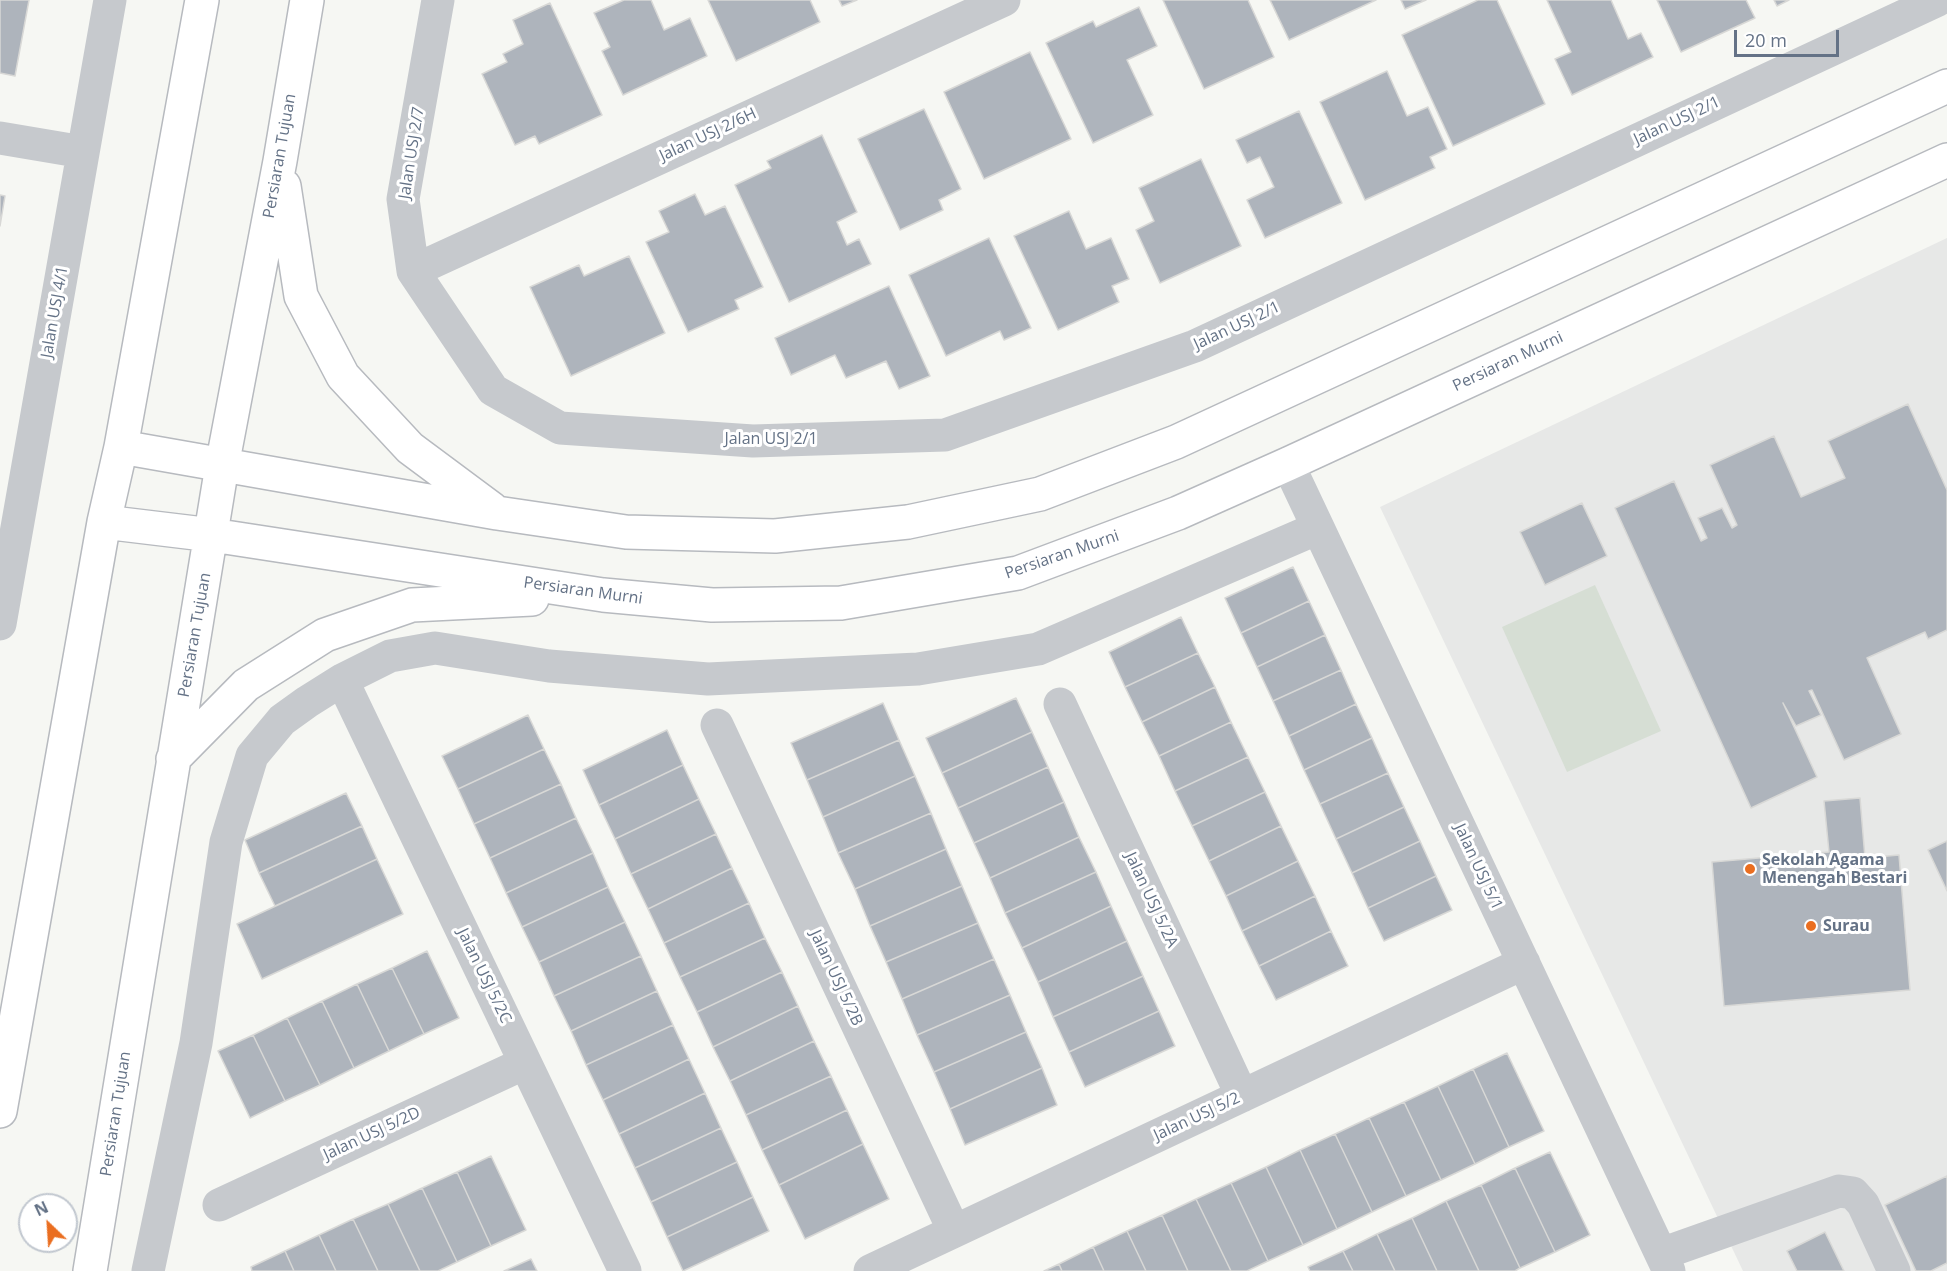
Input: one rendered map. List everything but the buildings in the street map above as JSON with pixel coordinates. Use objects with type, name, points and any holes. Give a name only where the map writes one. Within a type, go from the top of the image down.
[{"type":"main road","points":[[0,1111],[104,522],[121,447],[202,0]]},
{"type":"main road","name":"Persiaran Tujuan","points":[[90,1271],[222,466],[308,0]]},
{"type":"main road","points":[[121,447],[497,513],[626,532],[776,536],[908,522],[1040,495],[1176,442],[1947,86]]},
{"type":"main road","name":"Persiaran Murni","points":[[104,522],[212,535],[603,595],[712,605],[841,603],[1018,573],[1178,513],[1947,160]]},
{"type":"main road","points":[[280,161],[301,296],[343,376],[410,448],[497,513]]},
{"type":"main road","points":[[173,759],[246,685],[325,635],[412,605],[603,595]]},
{"type":"street","name":"Jalan USJ 4/1","points":[[0,624],[14,462],[83,152],[110,0]]},
{"type":"street","name":"Jalan USJ 2/7","points":[[438,0],[402,199],[413,270],[494,390]]},
{"type":"street","name":"Jalan USJ 2/6H","points":[[413,270],[1004,0]]},
{"type":"street","name":"Jalan USJ 2/1","points":[[494,390],[560,428],[753,441],[945,435],[1195,346],[1938,0]]},
{"type":"street","points":[[0,138],[83,152]]},
{"type":"street","name":"Jalan USJ 5/1","points":[[1288,464],[1665,1262]]},
{"type":"street","points":[[148,1271],[196,1043],[226,842],[252,756],[282,720],[342,680],[390,656],[435,648],[549,666],[708,679],[918,669],[1038,649],[1318,528]]},
{"type":"street","name":"Jalan USJ 5/2C","points":[[342,680],[625,1271]]},
{"type":"street","name":"Jalan USJ 5/2A","points":[[1060,705],[1242,1096]]},
{"type":"street","name":"Jalan USJ 5/2B","points":[[717,725],[954,1231]]},
{"type":"street","name":"Jalan USJ 5/2","points":[[870,1271],[1524,963]]},
{"type":"street","name":"Jalan USJ 5/2D","points":[[219,1204],[525,1063]]},
{"type":"street","points":[[1665,1262],[1839,1191],[1853,1193],[1863,1204],[1894,1271]]},
{"type":"shaded area","name":"Sekolah Agama Menengah Bestari","points":[[1947,238],[1947,1271],[1743,1271],[1380,507]]},
{"type":"shaded area","points":[[1595,585],[1661,731],[1567,772],[1502,627]]},
{"type":"place","name":"Sekolah Agama Menengah Bestari","points":[[1750,869]]},
{"type":"place","name":"Surau","points":[[1811,926]]}]
